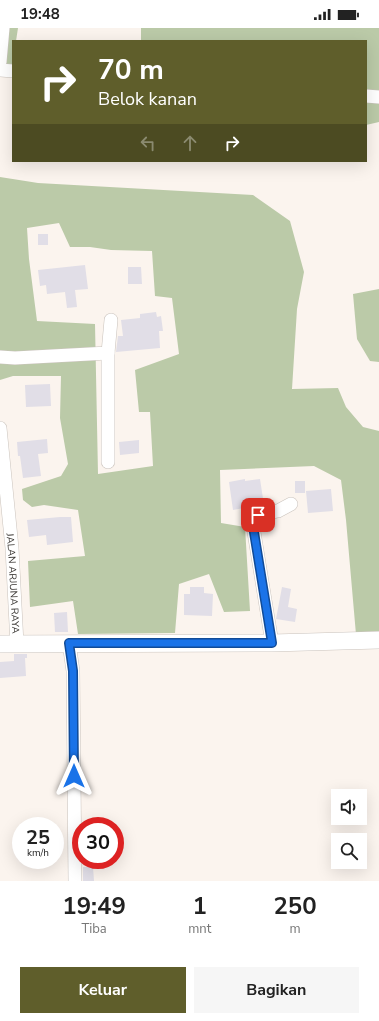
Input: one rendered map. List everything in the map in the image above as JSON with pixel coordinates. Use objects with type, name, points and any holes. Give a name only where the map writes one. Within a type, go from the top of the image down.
[{"type":"street","points":[[0,62],[3,28]]},
{"type":"street","points":[[0,70],[12,71]]},
{"type":"street","points":[[367,96],[379,97]]},
{"type":"street","points":[[108,462],[108,353],[111,320]]},
{"type":"street","points":[[0,357],[15,358],[108,353]]},
{"type":"street","name":"JALAN ARJUNA RAYA","points":[[0,428],[12,548],[17,644]]},
{"type":"street","points":[[272,643],[253,520],[258,515],[278,511],[291,504]]},
{"type":"street","points":[[0,644],[272,643],[379,640]]},
{"type":"street","points":[[69,643],[73,671],[75,881]]},
{"type":"green space","points":[[0,28],[18,28],[16,40],[12,40],[12,65],[10,77],[0,76]]},
{"type":"green space","points":[[141,28],[379,28],[379,122],[367,125],[367,40],[141,40]]},
{"type":"green space","points":[[0,177],[38,183],[253,195],[290,221],[304,272],[297,309],[292,389],[338,388],[346,407],[363,427],[379,431],[379,646],[357,646],[341,480],[314,466],[220,470],[221,523],[245,527],[250,611],[224,612],[209,574],[179,584],[175,633],[78,634],[73,601],[30,607],[28,561],[85,556],[78,510],[44,505],[32,507],[23,500],[22,489],[61,476],[68,464],[60,418],[61,376],[13,376],[0,380]],"holes":[[[59,223],[70,247],[152,251],[155,296],[172,298],[179,354],[135,370],[139,412],[150,412],[153,466],[98,474],[95,324],[37,321],[29,259],[27,228]]]},
{"type":"green space","points":[[379,289],[379,362],[370,361],[357,339],[353,294]]},
{"type":"building","points":[[38,234],[48,234],[48,245],[38,245]]},
{"type":"building","points":[[85,265],[88,289],[75,290],[77,307],[67,308],[65,292],[47,294],[46,285],[40,286],[38,270]]},
{"type":"building","points":[[128,267],[141,267],[142,284],[128,284]]},
{"type":"building","points":[[156,312],[157,317],[161,316],[163,331],[159,331],[160,348],[116,352],[118,336],[123,336],[121,320],[140,318],[140,314]]},
{"type":"building","points":[[50,384],[51,406],[26,407],[25,385]]},
{"type":"building","points":[[47,439],[48,453],[38,454],[41,476],[23,478],[20,456],[18,456],[17,442]]},
{"type":"building","points":[[139,440],[139,453],[120,455],[119,442]]},
{"type":"building","points":[[245,479],[245,481],[260,479],[264,505],[233,510],[229,482]]},
{"type":"building","points":[[295,481],[305,481],[305,493],[295,493]]},
{"type":"building","points":[[331,489],[333,511],[308,513],[306,491]]},
{"type":"building","points":[[71,517],[73,542],[47,545],[46,535],[29,537],[27,520]]},
{"type":"building","points":[[190,587],[204,587],[204,593],[213,594],[212,616],[184,615],[184,594],[190,594]]},
{"type":"building","points":[[282,587],[291,589],[288,607],[297,609],[295,622],[276,619]]},
{"type":"building","points":[[67,612],[68,632],[55,632],[54,613]]},
{"type":"building","points":[[14,654],[27,654],[27,658],[25,658],[26,676],[0,678],[0,662],[14,661]]},
{"type":"building","points":[[83,869],[93,869],[94,881],[83,881]]},
{"type":"route","points":[[74,776],[73,671],[69,643],[272,643],[253,526],[253,520],[258,515]]}]
